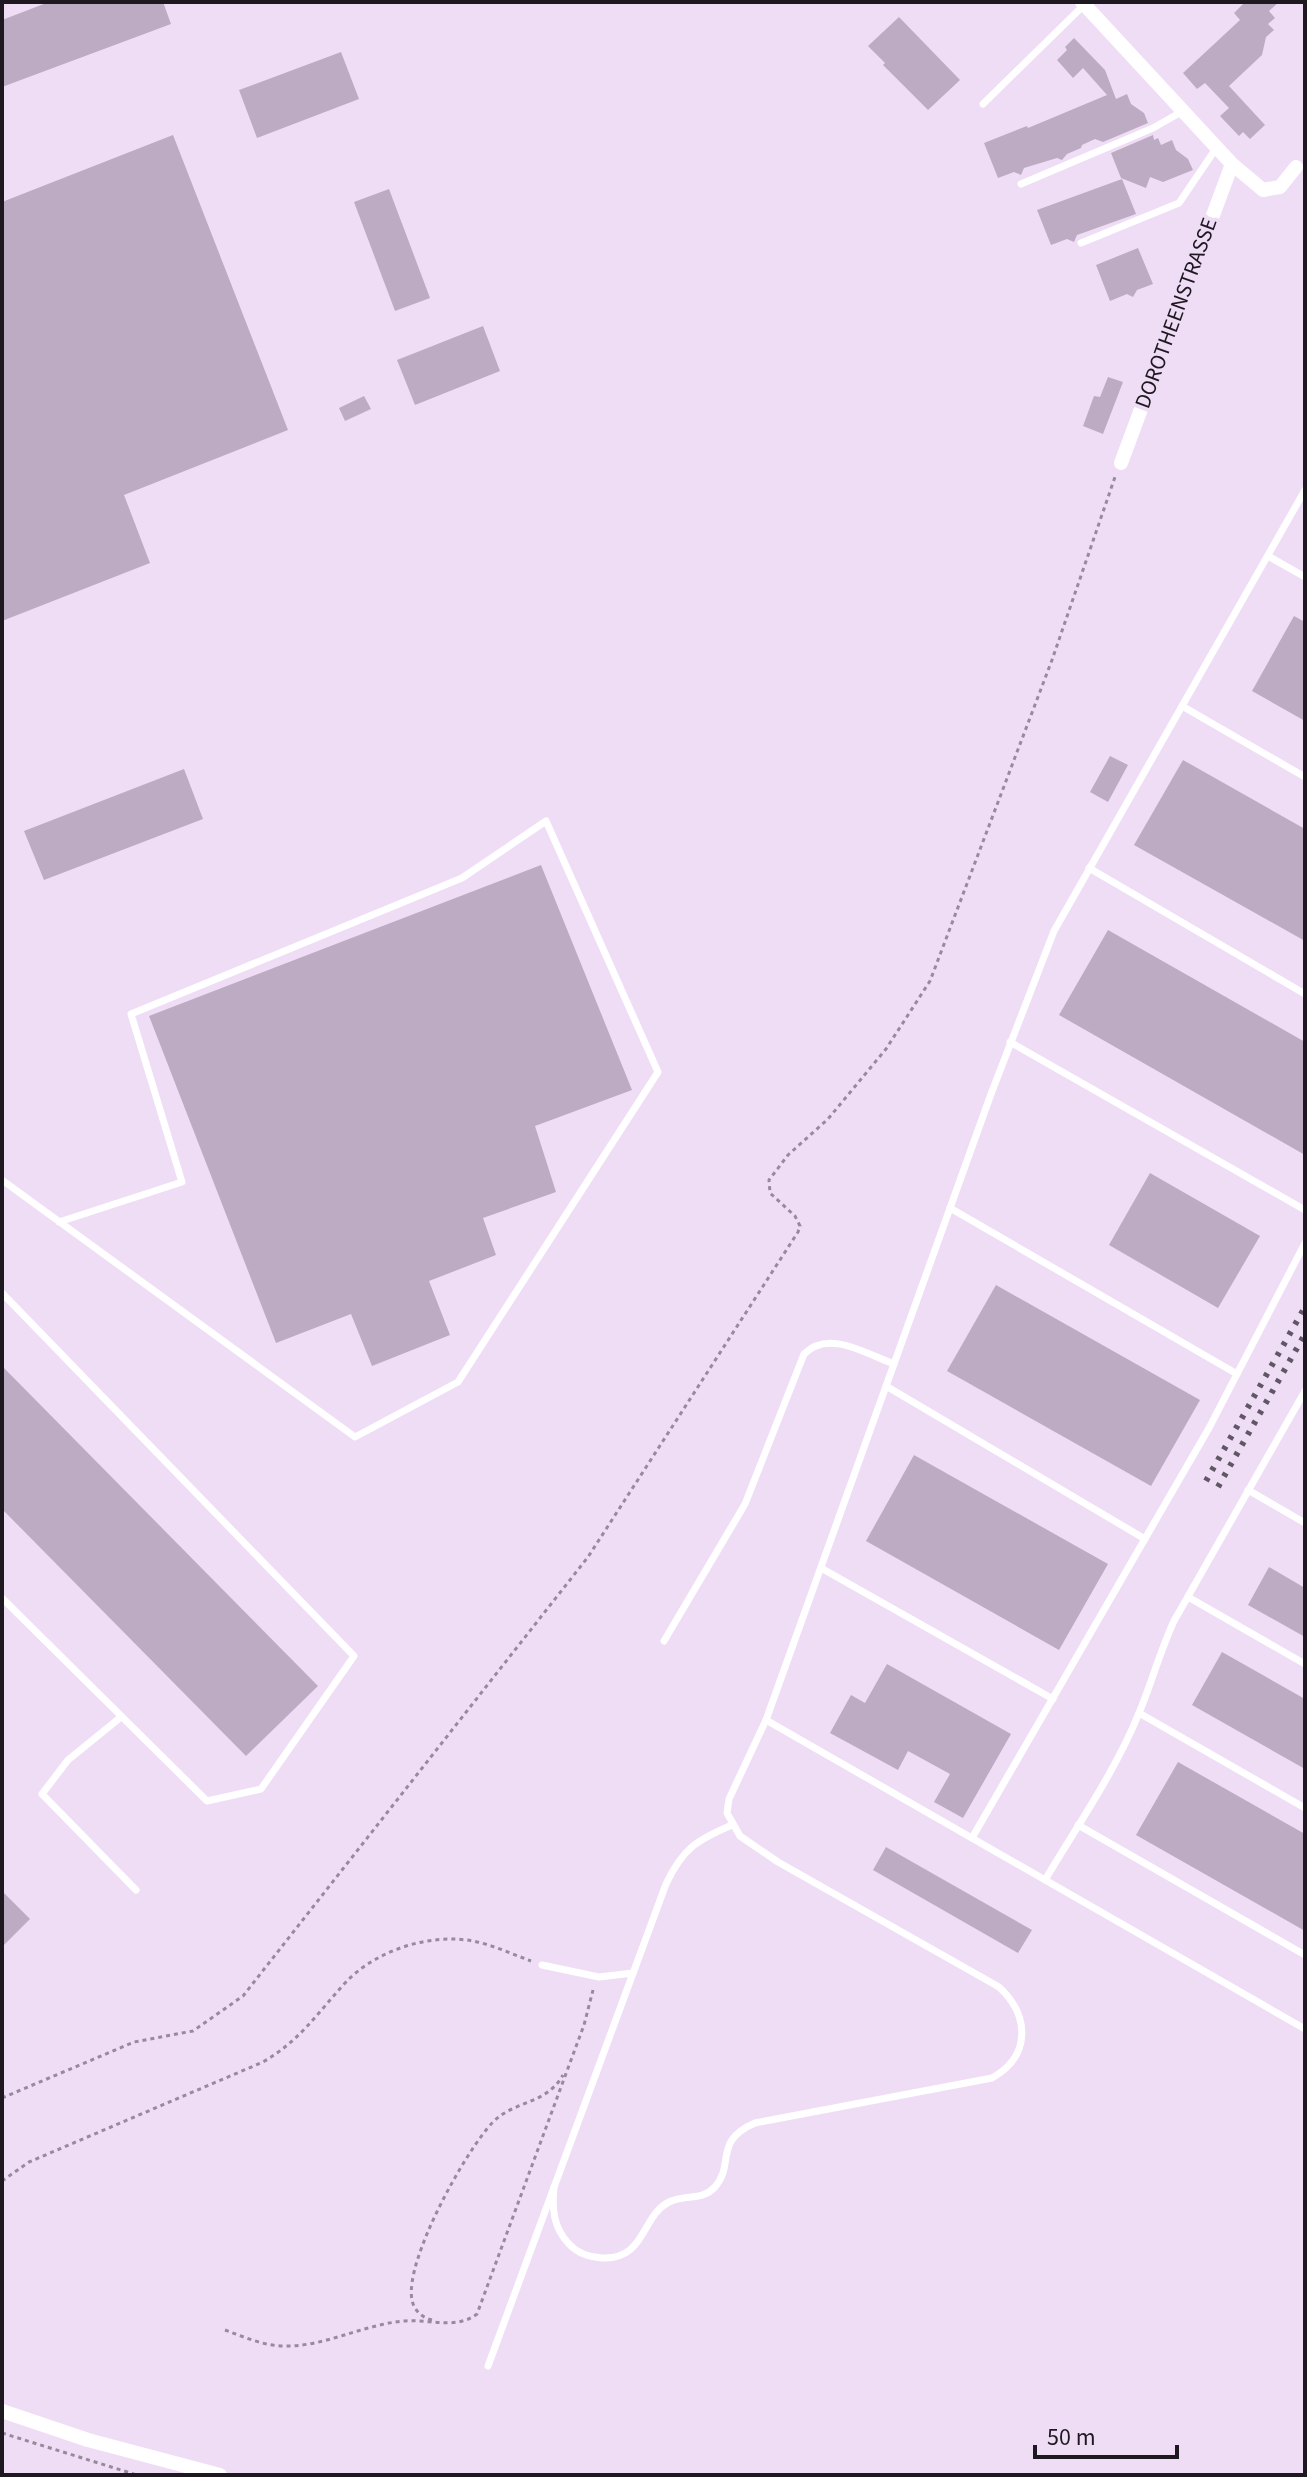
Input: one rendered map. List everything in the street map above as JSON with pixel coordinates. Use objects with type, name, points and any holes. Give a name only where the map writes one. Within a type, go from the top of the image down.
[{"type":"street","points":[[1083,3],[1232,164],[1263,190],[1280,187],[1296,167]]},
{"type":"street","name":"DOROTHEENSTRASSE","points":[[1121,463],[1232,164]]},
{"type":"street","points":[[2,2411],[88,2440],[220,2475]]},
{"type":"lane","points":[[983,104],[1083,3]]},
{"type":"lane","points":[[1021,184],[1153,128],[1183,111]]},
{"type":"lane","points":[[1081,243],[1179,203],[1217,147]]},
{"type":"lane","points":[[554,2187],[552,2209],[563,2236],[582,2254],[609,2258],[639,2244],[657,2211],[667,2202],[702,2196],[712,2190],[719,2181],[728,2145],[744,2128],[755,2123],[992,2078],[1005,2070],[1019,2048],[1022,2037],[1017,2010],[999,1987],[778,1862],[740,1836],[727,1813],[729,1799],[766,1720],[1010,1042],[1054,931],[1305,490]]},
{"type":"lane","points":[[1268,556],[1305,577]]},
{"type":"lane","points":[[1182,706],[1305,777]]},
{"type":"lane","points":[[2,1180],[59,1222],[355,1437],[458,1382],[658,1072],[546,821],[462,878],[131,1014],[182,1182],[59,1222]]},
{"type":"lane","points":[[1089,868],[1305,994]]},
{"type":"lane","points":[[1010,1042],[1305,1210]]},
{"type":"lane","points":[[950,1208],[1237,1374]]},
{"type":"lane","points":[[972,1838],[1145,1539],[1237,1374],[1305,1243]]},
{"type":"lane","points":[[2,1293],[354,1656],[261,1789],[207,1801],[2,1598]]},
{"type":"lane","points":[[664,1641],[745,1504],[804,1354],[811,1347],[828,1341],[894,1364]]},
{"type":"lane","points":[[886,1386],[1145,1539]]},
{"type":"lane","points":[[1045,1880],[1121,1752],[1139,1713],[1162,1646],[1305,1391]]},
{"type":"lane","points":[[1248,1490],[1305,1523]]},
{"type":"lane","points":[[821,1568],[1053,1699]]},
{"type":"lane","points":[[1188,1597],[1305,1664]]},
{"type":"lane","points":[[1139,1713],[1305,1808]]},
{"type":"lane","points":[[121,1717],[68,1760],[42,1794],[136,1890]]},
{"type":"lane","points":[[766,1720],[1305,2029]]},
{"type":"lane","points":[[488,2366],[675,1865],[686,1850],[701,1838],[732,1825]]},
{"type":"lane","points":[[1078,1825],[1305,1955]]},
{"type":"lane","points":[[542,1965],[596,1976],[614,1977],[633,1973]]},
{"type":"path","points":[[2,2098],[134,2042],[193,2031],[243,1996],[588,1557],[798,1232],[800,1226],[795,1216],[770,1193],[769,1180],[788,1155],[828,1119],[886,1049],[930,981],[1052,660],[1121,463]]},
{"type":"path","points":[[2,2181],[29,2162],[280,2053],[296,2041],[363,1968],[405,1947],[435,1940],[473,1941],[542,1965]]},
{"type":"path","points":[[225,2330],[253,2341],[281,2346],[310,2343],[380,2324],[467,2321],[477,2314],[569,2065],[590,2005],[596,1976]]},
{"type":"path","points":[[440,2322],[417,2312],[412,2300],[418,2261],[444,2199],[457,2174],[493,2122],[553,2090],[569,2065]]},
{"type":"path","points":[[2,2433],[137,2475]]},
{"type":"building","points":[[49,2],[163,2],[171,24],[2,87],[2,20]]},
{"type":"building","points":[[1245,2],[1279,2],[1269,11],[1275,18],[1268,24],[1274,30],[1266,37],[1262,55],[1229,86],[1265,125],[1250,139],[1243,132],[1239,136],[1220,116],[1229,108],[1205,83],[1197,89],[1183,73],[1240,20],[1234,13]]},
{"type":"building","points":[[899,17],[960,80],[928,110],[868,46]]},
{"type":"building","points":[[1074,38],[1105,70],[1116,99],[1127,94],[1131,104],[1144,113],[1148,123],[1103,142],[1095,139],[1062,160],[1057,158],[1024,168],[1021,175],[1014,172],[998,178],[984,143],[1107,95],[1083,68],[1073,78],[1057,60]]},
{"type":"building","points":[[341,52],[359,99],[257,138],[239,90]]},
{"type":"building","points":[[173,135],[288,430],[124,495],[150,563],[2,621],[2,202]]},
{"type":"building","points":[[1153,135],[1161,145],[1172,140],[1176,150],[1188,159],[1193,170],[1163,182],[1150,177],[1146,188],[1121,178],[1111,153]]},
{"type":"building","points":[[1122,179],[1136,214],[1077,235],[1074,242],[1067,239],[1051,245],[1037,210]]},
{"type":"building","points":[[389,189],[430,298],[395,311],[354,202]]},
{"type":"building","points":[[1138,248],[1153,284],[1137,290],[1133,297],[1127,294],[1110,301],[1096,265]]},
{"type":"building","points":[[483,326],[500,371],[415,405],[397,360]]},
{"type":"building","points":[[1108,377],[1123,382],[1103,434],[1083,426],[1094,396],[1100,397]]},
{"type":"building","points":[[364,396],[371,409],[345,421],[339,408]]},
{"type":"building","points":[[1294,616],[1305,622],[1305,721],[1252,691]]},
{"type":"building","points":[[1110,756],[1128,765],[1108,802],[1090,792]]},
{"type":"building","points":[[1183,760],[1305,829],[1305,941],[1134,845]]},
{"type":"building","points":[[184,769],[203,819],[44,880],[24,831]]},
{"type":"building","points":[[541,865],[632,1090],[535,1126],[556,1192],[483,1218],[496,1255],[429,1281],[450,1335],[372,1366],[351,1314],[276,1343],[149,1016]]},
{"type":"building","points":[[1108,930],[1305,1042],[1305,1155],[1059,1015]]},
{"type":"building","points":[[1150,1173],[1260,1236],[1218,1308],[1109,1245]]},
{"type":"building","points":[[996,1285],[1200,1400],[1151,1486],[947,1371]]},
{"type":"building","points":[[2,1366],[318,1686],[246,1756],[2,1509]]},
{"type":"building","points":[[914,1455],[1108,1564],[1059,1650],[866,1541]]},
{"type":"building","points":[[1269,1567],[1305,1588],[1305,1637],[1248,1605]]},
{"type":"building","points":[[1222,1652],[1305,1699],[1305,1769],[1192,1705]]},
{"type":"building","points":[[887,1664],[1011,1734],[963,1818],[934,1802],[950,1774],[908,1751],[898,1770],[830,1733],[851,1695],[865,1703]]},
{"type":"building","points":[[1178,1762],[1305,1834],[1305,1931],[1136,1835]]},
{"type":"building","points":[[886,1847],[1032,1930],[1018,1953],[873,1870]]},
{"type":"building","points":[[2,1891],[30,1919],[2,1947]]},
{"type":"railway","points":[[1206,1481],[1305,1307]]},
{"type":"railway","points":[[1218,1487],[1305,1334]]}]
